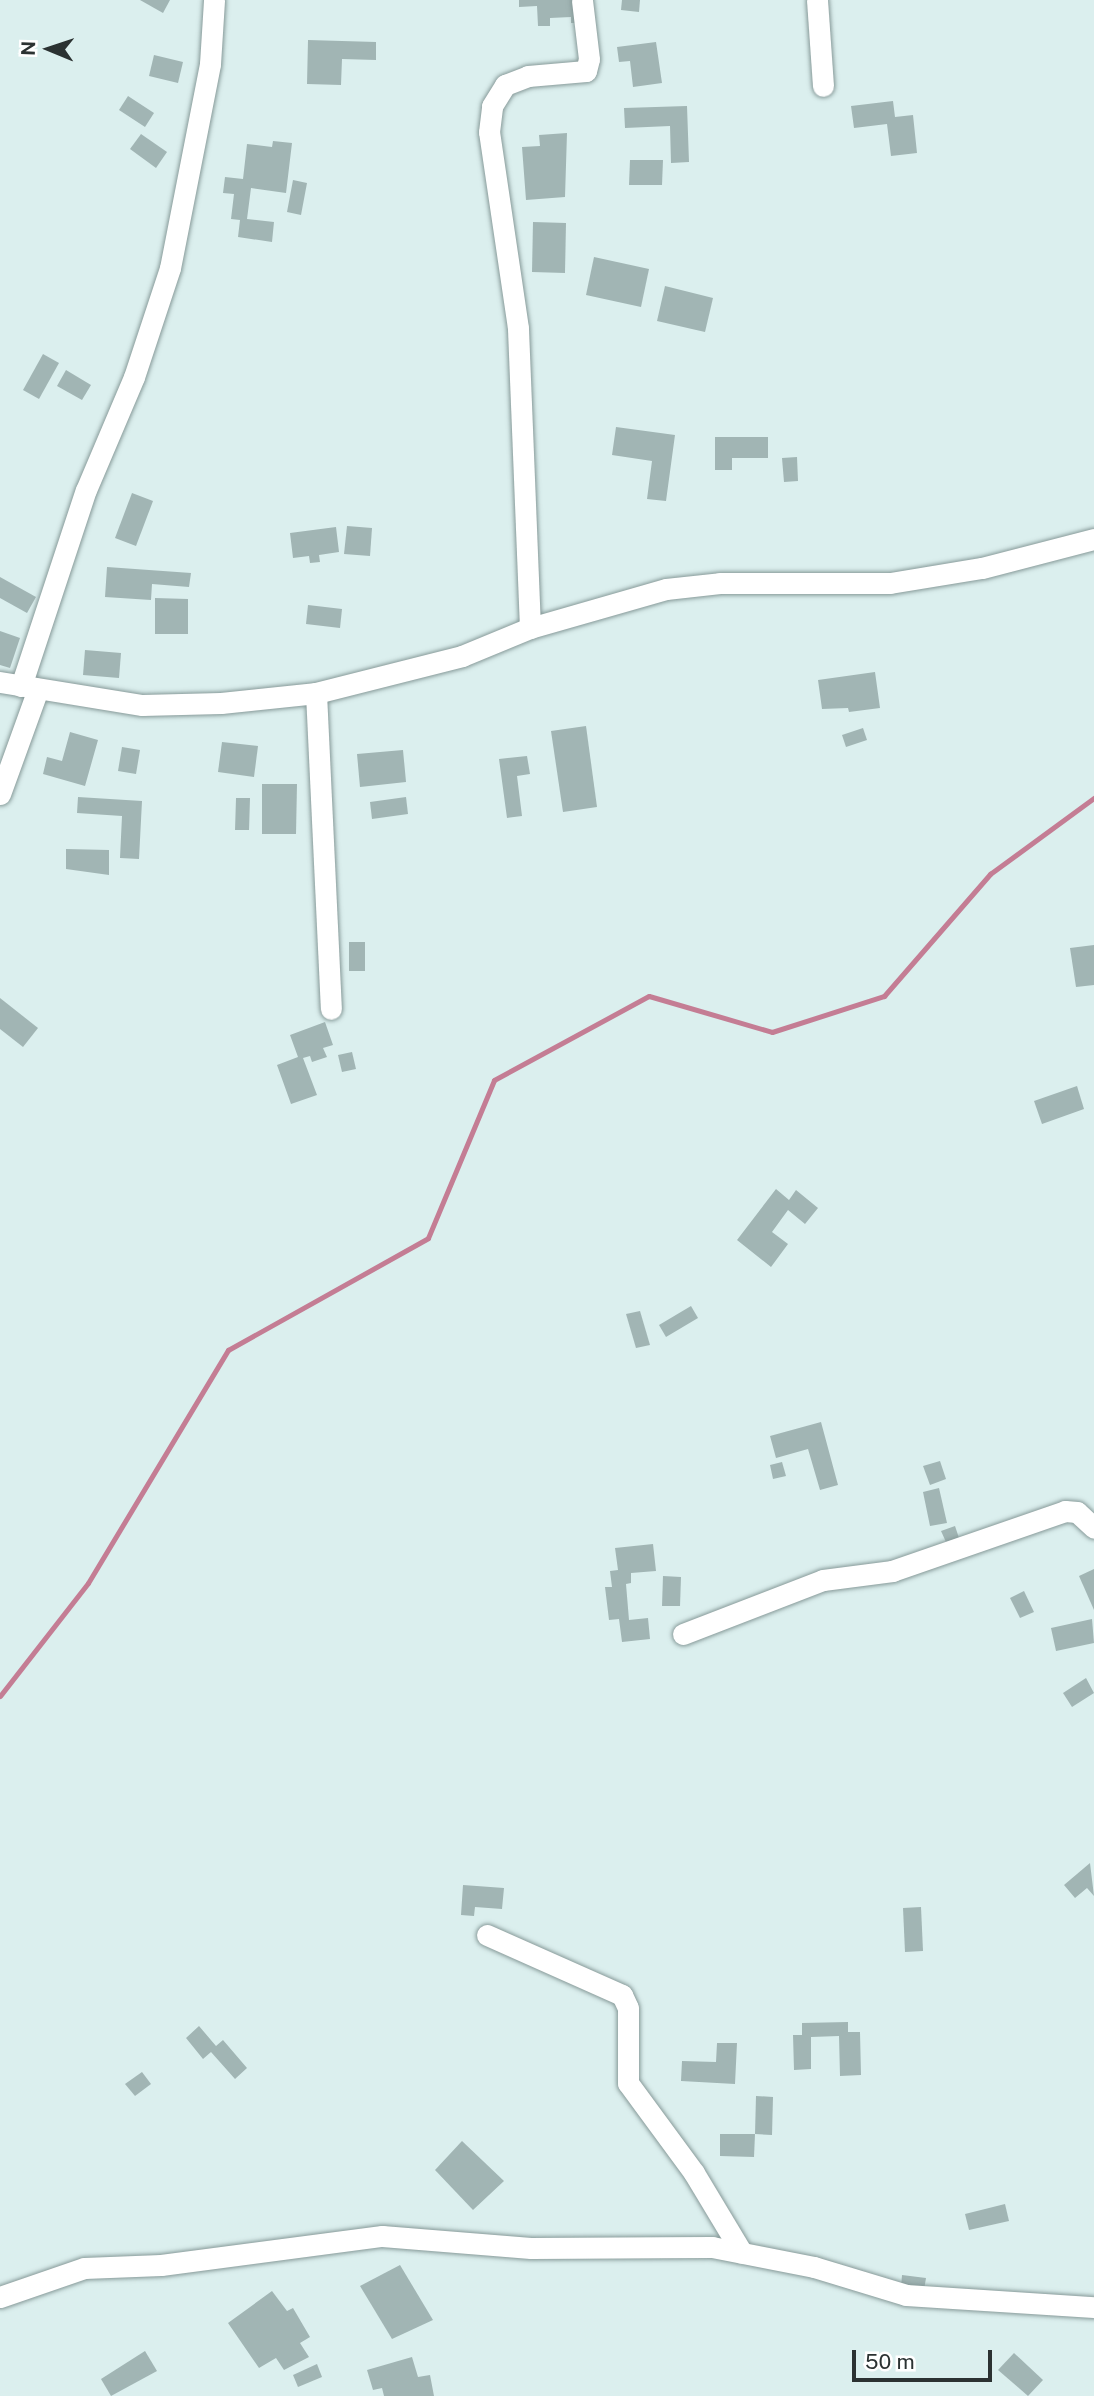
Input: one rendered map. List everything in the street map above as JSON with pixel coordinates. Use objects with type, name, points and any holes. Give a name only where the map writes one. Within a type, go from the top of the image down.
[{"type":"street","points":[[0,794],[20,686],[82,502],[134,377],[170,268],[209,64],[214,0]]},
{"type":"street","points":[[530,628],[518,328],[489,132],[492,106],[505,85],[527,76],[586,71],[589,60],[582,0]]},
{"type":"street","points":[[817,0],[823,86]]},
{"type":"street","points":[[20,686],[142,705],[221,703],[316,693],[462,656],[530,628],[666,589],[720,583],[890,583],[982,568],[1094,538]]},
{"type":"street","points":[[316,693],[331,1009]]},
{"type":"street","points":[[683,1634],[823,1580],[892,1570],[1065,1511],[1077,1512],[1094,1528]]},
{"type":"street","points":[[487,1935],[622,1995],[628,2008],[628,2083],[694,2173],[741,2253]]},
{"type":"street","points":[[0,2297],[84,2268],[161,2264],[382,2236],[531,2248],[680,2246],[741,2253],[814,2267],[905,2295],[1094,2307]]},
{"type":"building","points":[[140,0],[170,0],[163,13]]},
{"type":"building","points":[[519,0],[575,0],[576,23],[571,23],[571,17],[550,18],[550,26],[538,26],[537,6],[519,7]]},
{"type":"building","points":[[622,0],[640,0],[639,12],[621,10]]},
{"type":"building","points":[[308,40],[376,42],[376,60],[342,59],[341,85],[307,84]]},
{"type":"building","points":[[656,42],[662,83],[633,87],[630,61],[619,62],[617,47]]},
{"type":"building","points":[[154,55],[183,62],[178,83],[149,76]]},
{"type":"building","points":[[128,96],[154,113],[145,127],[119,110]]},
{"type":"building","points":[[893,101],[895,117],[913,115],[917,153],[891,156],[887,124],[854,128],[851,106]]},
{"type":"building","points":[[687,106],[689,162],[671,163],[670,126],[625,128],[624,108]]},
{"type":"building","points":[[567,133],[565,197],[526,200],[522,147],[540,146],[539,135]]},
{"type":"building","points":[[141,134],[167,152],[156,168],[130,149]]},
{"type":"building","points":[[273,141],[292,143],[286,193],[251,188],[247,219],[274,222],[272,242],[238,237],[240,220],[231,219],[234,194],[223,193],[225,177],[243,179],[247,144],[272,147]]},
{"type":"building","points":[[630,160],[663,160],[662,185],[629,185]]},
{"type":"building","points":[[293,180],[307,183],[301,215],[287,212]]},
{"type":"building","points":[[533,222],[566,223],[565,273],[532,272]]},
{"type":"building","points":[[594,257],[649,269],[641,307],[586,295]]},
{"type":"building","points":[[665,286],[713,298],[705,332],[657,321]]},
{"type":"building","points":[[43,354],[59,363],[39,399],[23,390]]},
{"type":"building","points":[[66,370],[91,385],[82,400],[57,386]]},
{"type":"building","points":[[616,427],[675,435],[666,501],[647,499],[652,461],[612,455]]},
{"type":"building","points":[[715,437],[768,437],[768,458],[732,458],[732,470],[715,470]]},
{"type":"building","points":[[797,457],[798,481],[784,482],[782,458]]},
{"type":"building","points":[[132,493],[153,501],[136,546],[115,538]]},
{"type":"building","points":[[347,526],[372,528],[370,556],[344,554]]},
{"type":"building","points":[[336,527],[339,552],[319,555],[320,562],[310,563],[309,556],[293,558],[290,533]]},
{"type":"building","points":[[107,567],[191,573],[189,587],[152,584],[151,600],[105,597]]},
{"type":"building","points":[[0,577],[36,597],[27,613],[0,598]]},
{"type":"building","points":[[155,598],[188,599],[188,634],[155,634]]},
{"type":"building","points":[[308,605],[342,609],[340,628],[306,624]]},
{"type":"building","points":[[0,631],[20,638],[10,668],[0,665]]},
{"type":"building","points":[[85,650],[121,653],[119,678],[83,675]]},
{"type":"building","points":[[875,672],[880,708],[849,712],[848,708],[822,709],[818,680]]},
{"type":"building","points":[[586,726],[597,807],[563,812],[551,731]]},
{"type":"building","points":[[863,728],[867,740],[846,747],[842,735]]},
{"type":"building","points":[[70,732],[98,740],[85,786],[43,774],[47,757],[62,761]]},
{"type":"building","points":[[222,742],[258,746],[254,777],[218,772]]},
{"type":"building","points":[[122,747],[140,750],[136,774],[118,771]]},
{"type":"building","points":[[403,750],[406,782],[360,787],[357,754]]},
{"type":"building","points":[[527,756],[530,774],[517,776],[522,816],[507,818],[499,759]]},
{"type":"building","points":[[262,784],[297,784],[296,834],[262,834]]},
{"type":"building","points":[[78,797],[142,801],[139,859],[120,858],[122,816],[77,813]]},
{"type":"building","points":[[406,797],[408,814],[372,819],[370,802]]},
{"type":"building","points":[[236,798],[250,798],[249,830],[235,830]]},
{"type":"building","points":[[66,849],[109,850],[109,875],[66,869]]},
{"type":"building","points":[[349,942],[365,942],[365,971],[349,971]]},
{"type":"building","points":[[1094,945],[1094,985],[1076,987],[1070,948]]},
{"type":"building","points":[[0,998],[38,1028],[23,1047],[0,1029]]},
{"type":"building","points":[[325,1022],[333,1045],[323,1048],[327,1057],[312,1062],[310,1056],[303,1058],[317,1095],[291,1104],[277,1065],[298,1057],[290,1035]]},
{"type":"building","points":[[352,1052],[356,1069],[342,1072],[338,1055]]},
{"type":"building","points":[[1077,1086],[1084,1109],[1042,1124],[1034,1101]]},
{"type":"building","points":[[776,1189],[789,1200],[796,1190],[818,1208],[805,1224],[788,1210],[772,1232],[788,1244],[771,1267],[737,1240]]},
{"type":"building","points":[[691,1306],[698,1318],[666,1337],[659,1325]]},
{"type":"building","points":[[640,1311],[650,1345],[636,1348],[626,1314]]},
{"type":"building","points":[[821,1422],[838,1485],[820,1490],[808,1449],[776,1458],[770,1436]]},
{"type":"building","points":[[940,1461],[946,1479],[930,1485],[923,1466]]},
{"type":"building","points":[[782,1462],[786,1476],[773,1479],[770,1465]]},
{"type":"building","points":[[939,1488],[947,1523],[930,1526],[923,1492]]},
{"type":"building","points":[[955,1526],[959,1538],[946,1542],[941,1531]]},
{"type":"building","points":[[653,1544],[656,1571],[631,1573],[631,1583],[626,1584],[629,1620],[648,1618],[650,1639],[622,1642],[619,1619],[609,1620],[605,1587],[612,1587],[610,1571],[618,1570],[615,1548]]},
{"type":"building","points":[[1094,1569],[1094,1610],[1079,1576]]},
{"type":"building","points":[[663,1576],[681,1577],[680,1606],[662,1606]]},
{"type":"building","points":[[1024,1591],[1034,1612],[1020,1618],[1010,1598]]},
{"type":"building","points":[[1092,1619],[1094,1643],[1056,1651],[1051,1628]]},
{"type":"building","points":[[1086,1678],[1094,1693],[1072,1707],[1063,1693]]},
{"type":"building","points":[[1090,1863],[1094,1896],[1087,1888],[1075,1898],[1064,1885]]},
{"type":"building","points":[[463,1885],[504,1888],[502,1909],[475,1907],[474,1916],[461,1915]]},
{"type":"building","points":[[921,1907],[923,1951],[905,1952],[903,1908]]},
{"type":"building","points":[[848,2022],[848,2032],[860,2032],[861,2075],[840,2076],[839,2036],[811,2037],[811,2069],[794,2070],[793,2035],[802,2035],[802,2023]]},
{"type":"building","points":[[199,2026],[216,2046],[223,2040],[247,2068],[235,2079],[211,2052],[203,2059],[186,2038]]},
{"type":"building","points":[[717,2043],[737,2043],[735,2084],[681,2081],[682,2061],[716,2062]]},
{"type":"building","points":[[142,2072],[151,2084],[135,2096],[125,2084]]},
{"type":"building","points":[[756,2096],[773,2097],[772,2135],[755,2134]]},
{"type":"building","points":[[720,2134],[755,2134],[754,2157],[720,2156]]},
{"type":"building","points":[[462,2141],[504,2181],[473,2210],[435,2170]]},
{"type":"building","points":[[1005,2204],[1009,2221],[969,2230],[965,2214]]},
{"type":"building","points":[[400,2265],[433,2320],[392,2339],[360,2286]]},
{"type":"building","points":[[902,2275],[926,2278],[924,2290],[901,2288]]},
{"type":"building","points":[[272,2291],[287,2311],[293,2308],[310,2337],[300,2343],[309,2357],[284,2370],[276,2358],[259,2368],[228,2323]]},
{"type":"building","points":[[145,2351],[157,2371],[111,2396],[101,2379]]},
{"type":"building","points":[[1014,2353],[1043,2380],[1028,2396],[998,2370]]},
{"type":"building","points":[[412,2357],[418,2377],[430,2375],[434,2396],[384,2396],[382,2388],[373,2390],[367,2370]]},
{"type":"building","points":[[317,2364],[322,2377],[298,2387],[293,2375]]},
{"type":"waterway","points":[[0,1696],[88,1583],[228,1350],[428,1238],[494,1080],[649,996],[772,1032],[884,996],[990,874],[1094,798]]}]
